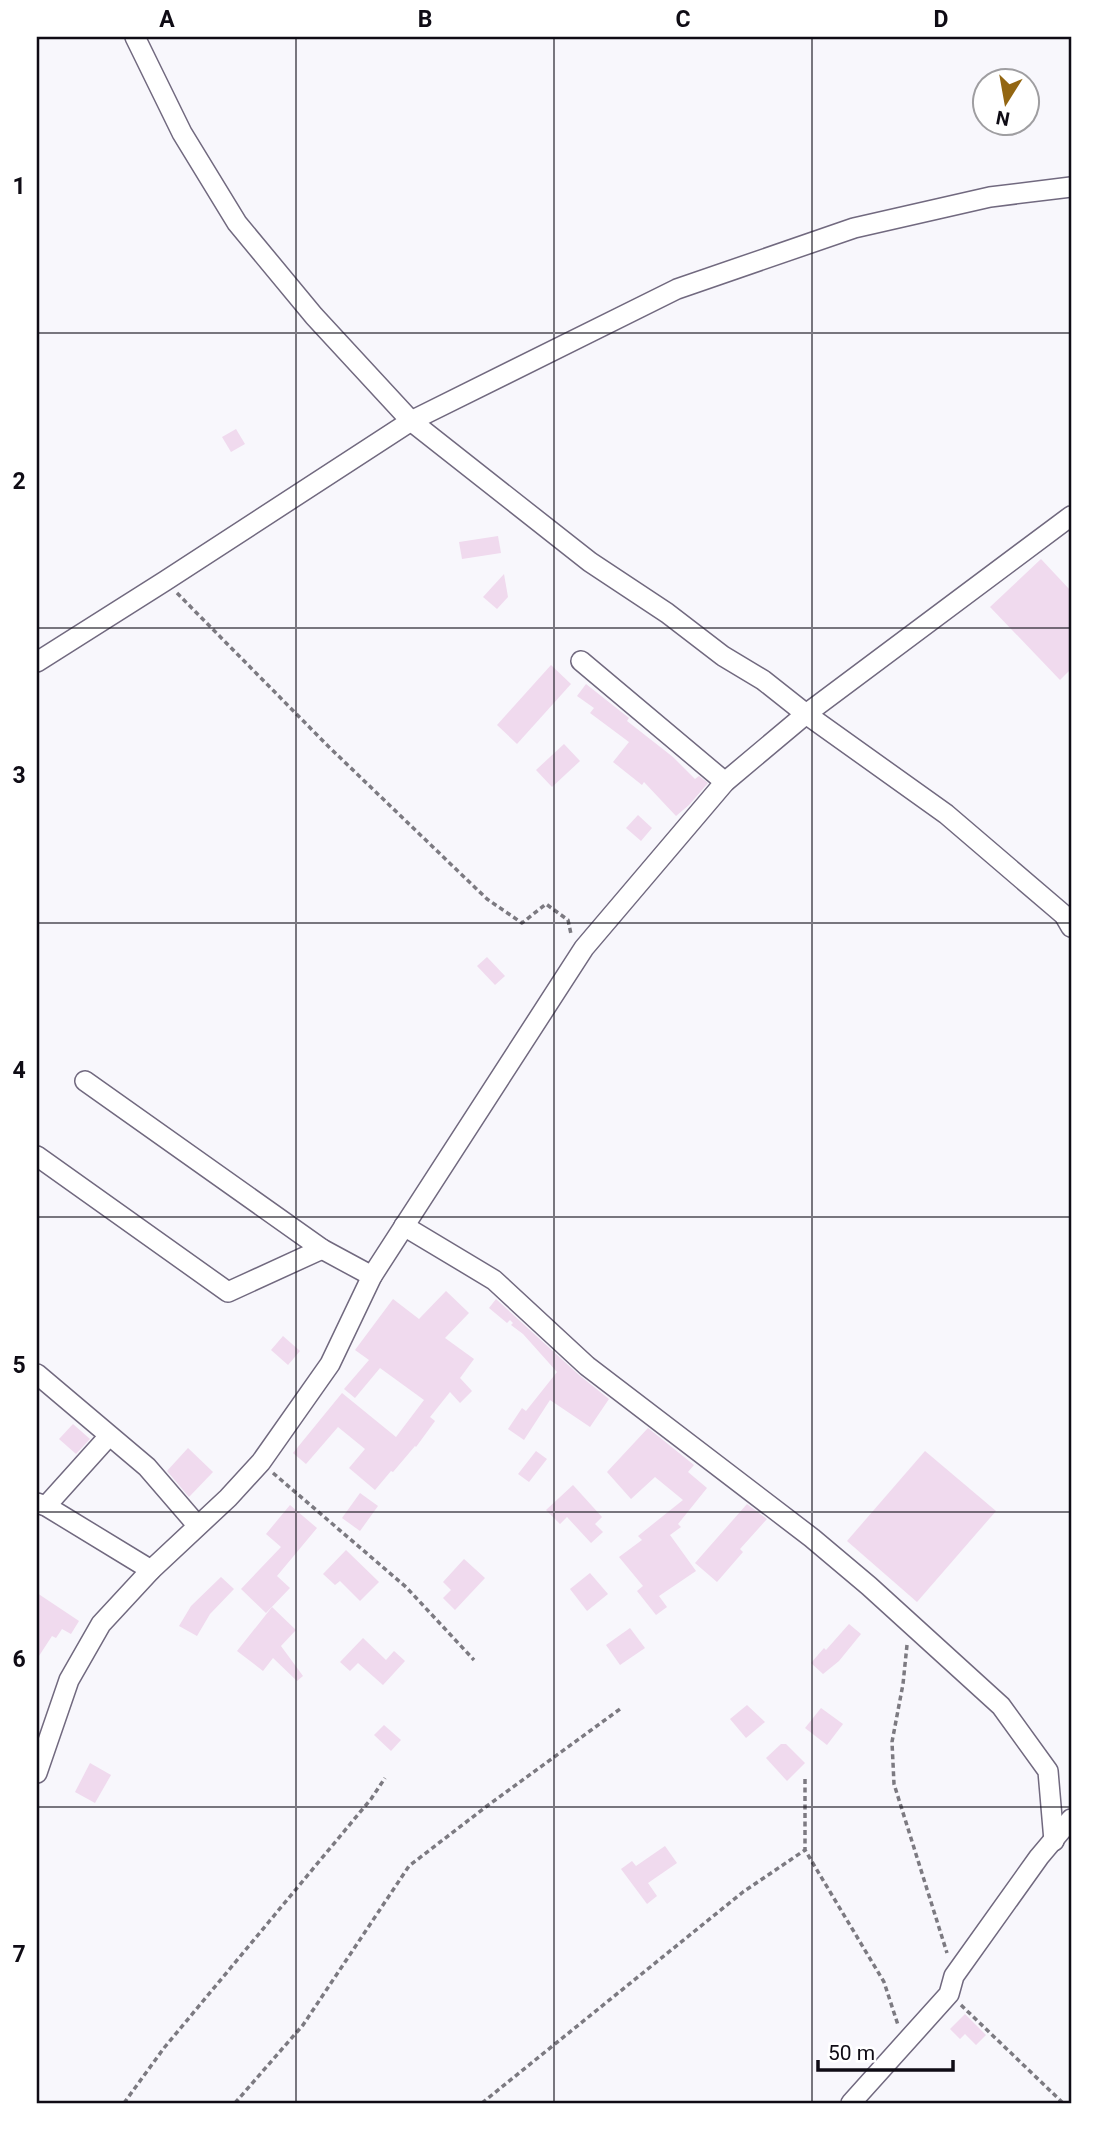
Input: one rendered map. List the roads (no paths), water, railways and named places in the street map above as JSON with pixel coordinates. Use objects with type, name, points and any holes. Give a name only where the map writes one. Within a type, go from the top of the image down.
[{"type":"street","points":[[135,37],[182,132],[237,223],[314,316],[411,421],[590,562],[667,612],[723,656],[763,680],[946,814],[1063,915],[1071,927]]},
{"type":"street","points":[[37,662],[411,421],[677,289],[854,228],[990,197],[1071,187]]},
{"type":"street","points":[[37,1773],[69,1680],[101,1624],[150,1570],[228,1498],[261,1462],[330,1364],[372,1276],[584,948],[725,782],[806,714],[1071,516]]},
{"type":"street","points":[[581,661],[725,782]]},
{"type":"street","points":[[85,1080],[322,1249],[372,1276]]},
{"type":"street","points":[[37,1156],[228,1292],[322,1249]]},
{"type":"street","points":[[404,1226],[494,1280],[587,1366],[812,1538],[1001,1706],[1048,1771],[1054,1840]]},
{"type":"street","points":[[37,1374],[147,1467],[197,1525]]},
{"type":"street","points":[[109,1436],[42,1504],[150,1570]]},
{"type":"street","points":[[851,2103],[952,1985],[1039,1857],[1071,1819]]}]
